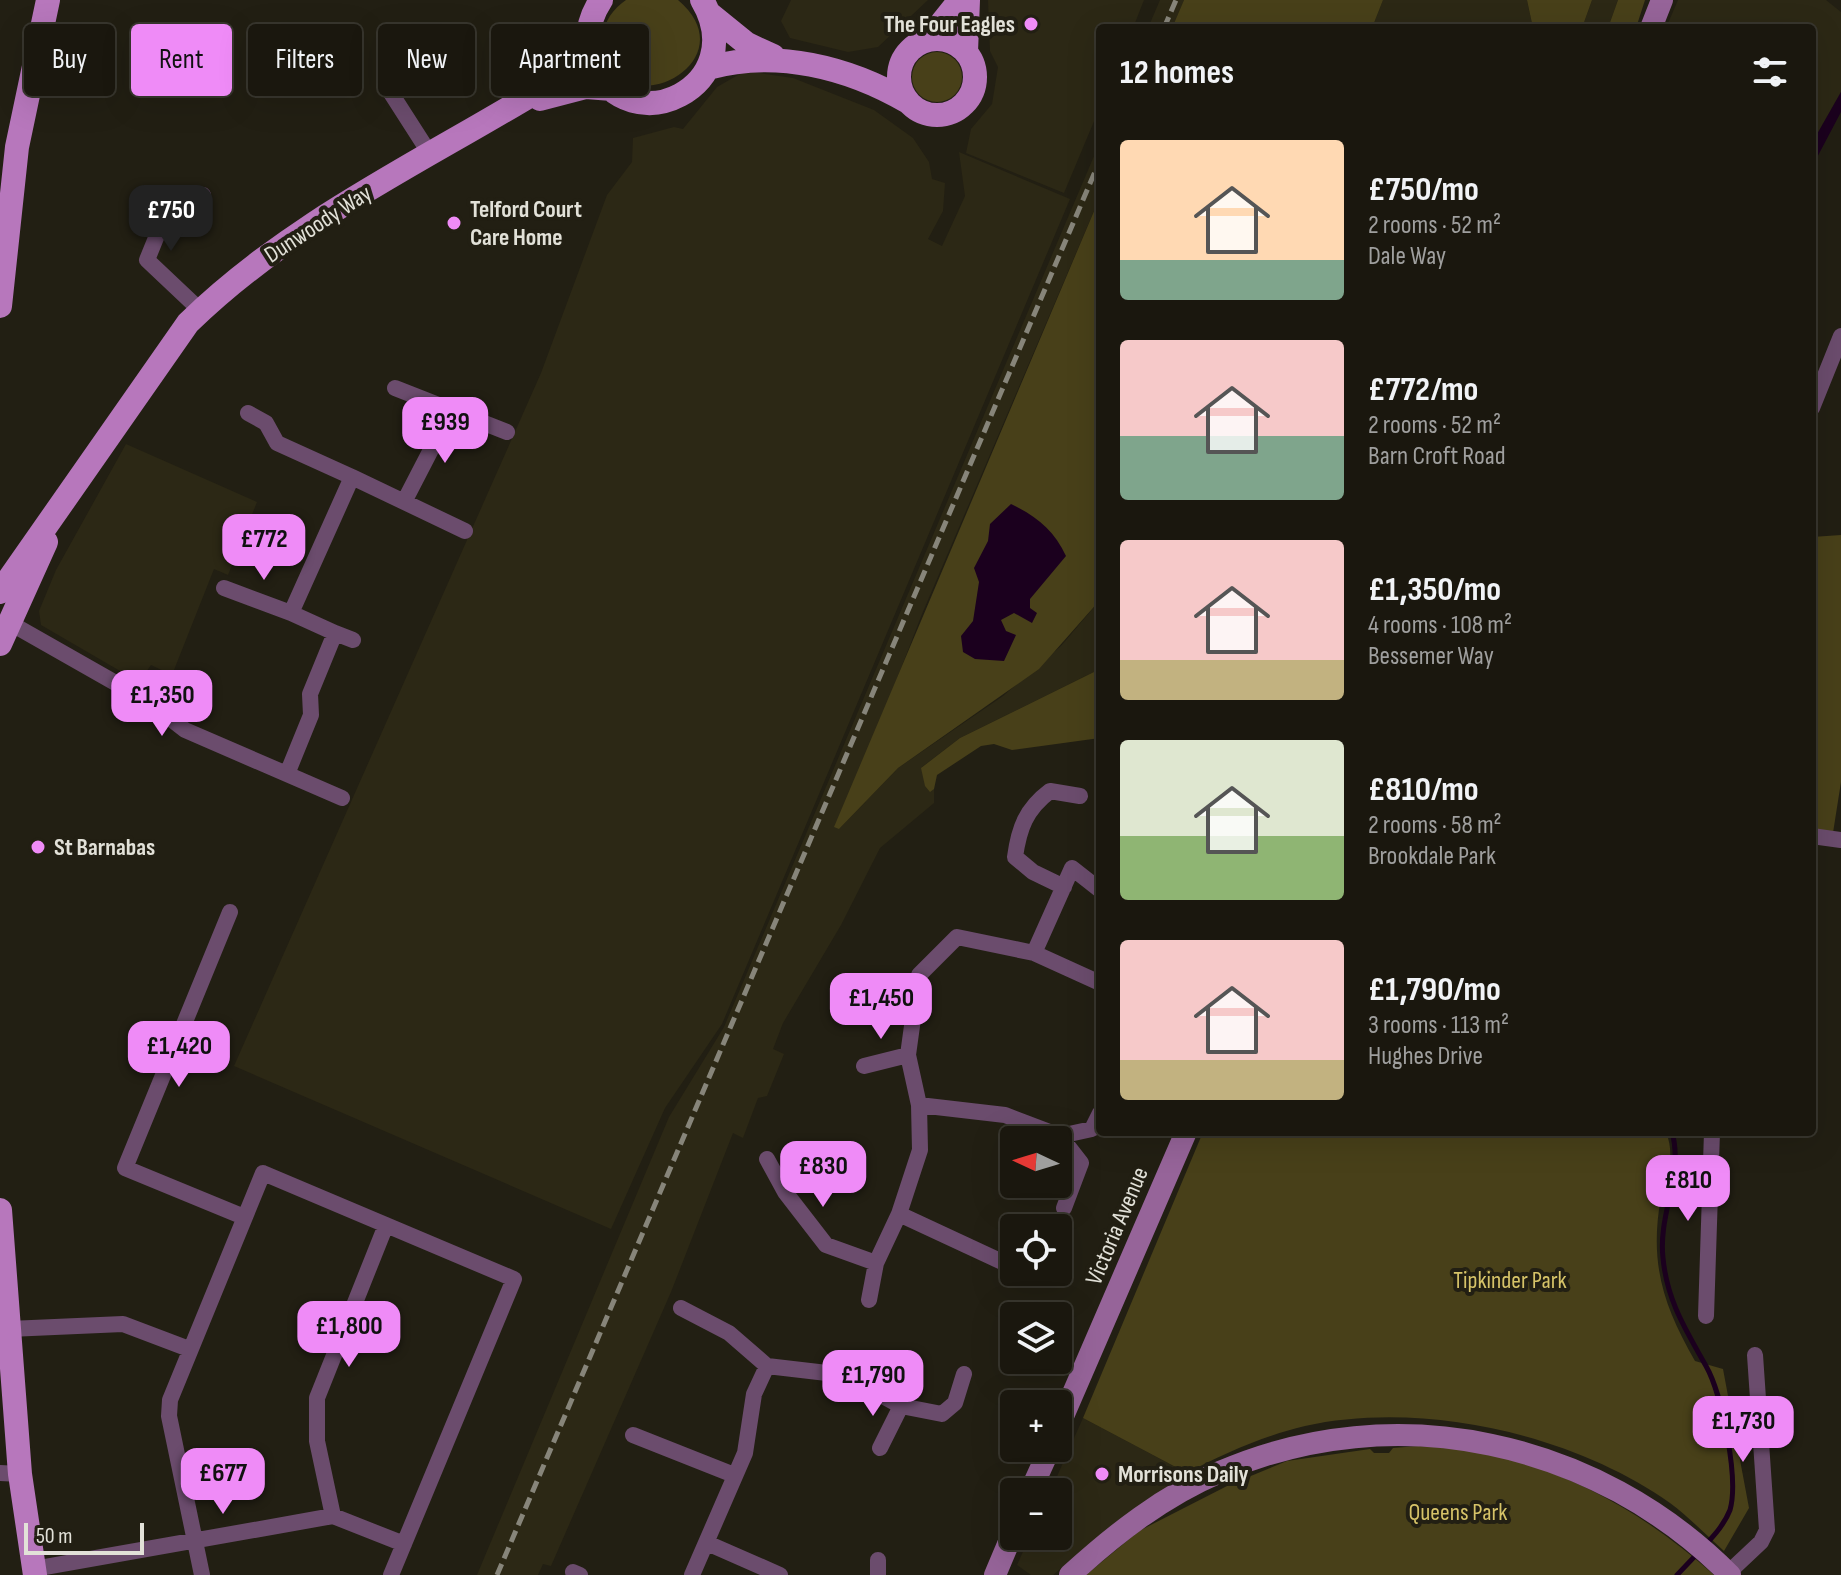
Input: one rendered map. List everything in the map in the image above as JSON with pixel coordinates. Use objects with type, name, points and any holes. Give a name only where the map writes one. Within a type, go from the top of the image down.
[{"type":"main road","points":[[0,306],[9,145],[48,0]]},
{"type":"main road","name":"Dunwoody Way","points":[[590,24],[601,0]]},
{"type":"main road","points":[[851,74],[878,70],[906,55],[928,40],[960,0]]},
{"type":"main road","points":[[966,52],[968,0]]},
{"type":"main road","points":[[706,7],[747,44],[783,60],[851,74],[875,83],[931,115],[944,115],[961,107],[973,92],[976,80],[974,66],[966,52],[952,42],[928,40]]},
{"type":"main road","points":[[625,96],[632,100],[666,102],[692,88],[708,68],[715,32],[706,7]]},
{"type":"main road","points":[[906,55],[899,71],[900,86],[908,102]]},
{"type":"main road","points":[[708,68],[731,62],[783,60]]},
{"type":"main road","name":"Dunwoody Way","points":[[7,588],[66,496],[201,311],[300,230],[531,96]]},
{"type":"main road","name":"Dunwoody Way","points":[[517,105],[552,96]]},
{"type":"main road","points":[[3,629],[7,588]]},
{"type":"main road","points":[[0,1210],[9,1329],[10,1474],[35,1572]]},
{"type":"street","points":[[1653,24],[1662,0]]},
{"type":"street","points":[[393,96],[430,154]]},
{"type":"street","points":[[201,311],[147,260],[160,228],[203,195]]},
{"type":"street","points":[[1816,398],[1841,336]]},
{"type":"street","points":[[395,388],[507,432]]},
{"type":"street","points":[[405,500],[451,411]]},
{"type":"street","points":[[248,413],[266,423],[277,443],[405,500],[465,531]]},
{"type":"street","points":[[291,613],[352,477]]},
{"type":"street","points":[[224,588],[353,640]]},
{"type":"street","points":[[3,629],[149,702],[185,730],[342,798]]},
{"type":"street","points":[[287,774],[311,715],[310,694],[335,633]]},
{"type":"street","points":[[1064,887],[1033,872],[1015,857],[1019,830],[1033,803],[1050,791],[1080,796]]},
{"type":"street","points":[[1816,837],[1841,840]]},
{"type":"street","points":[[1034,953],[1072,868],[1096,887]]},
{"type":"street","points":[[230,912],[125,1168],[244,1217]]},
{"type":"street","points":[[869,1300],[876,1263],[899,1214],[920,1150],[919,1105],[908,1055],[919,975],[957,937],[1034,953],[1096,981]]},
{"type":"street","points":[[864,1066],[908,1055]]},
{"type":"street","points":[[919,1105],[1005,1115],[1034,1126]]},
{"type":"street","points":[[1072,1133],[1092,1129],[1096,1121]]},
{"type":"street","name":"Victoria Avenue","points":[[1072,1396],[1184,1136]]},
{"type":"street","points":[[1706,1316],[1712,1136]]},
{"type":"street","points":[[1072,1151],[1081,1163],[1072,1187]]},
{"type":"street","points":[[767,1159],[785,1192],[826,1245],[876,1263]]},
{"type":"street","points":[[202,1575],[169,1416],[170,1400],[263,1173],[514,1279],[391,1575]]},
{"type":"street","points":[[1064,1208],[1068,1198]]},
{"type":"street","points":[[899,1214],[1000,1261]]},
{"type":"street","points":[[333,1516],[317,1441],[317,1398],[386,1225]]},
{"type":"street","points":[[681,1308],[729,1333],[767,1366],[844,1375],[901,1406],[942,1414],[955,1403],[964,1374]]},
{"type":"street","points":[[9,1329],[123,1324],[189,1349]]},
{"type":"street","points":[[1070,1575],[1149,1511],[1218,1473],[1281,1450],[1356,1438],[1436,1436],[1516,1449],[1615,1487],[1690,1537],[1723,1568],[1761,1542],[1767,1530],[1755,1355]]},
{"type":"street","points":[[692,1575],[745,1453],[754,1394],[767,1366]]},
{"type":"street","points":[[880,1448],[901,1406]]},
{"type":"street","points":[[633,1435],[734,1475]]},
{"type":"street","points":[[35,1572],[333,1516],[404,1544]]},
{"type":"street","points":[[707,1543],[780,1575]]},
{"type":"street","points":[[995,1575],[1006,1550]]},
{"type":"shaded area","points":[[791,0],[928,0],[878,47],[848,52],[790,38],[781,21]]},
{"type":"shaded area","points":[[988,0],[1144,0],[1135,24],[1096,24],[1096,117],[1064,193],[966,153],[971,129],[992,104],[998,67],[990,51]]},
{"type":"shaded area","points":[[1160,0],[1184,0],[1174,24],[1150,24]]},
{"type":"shaded area","points":[[1383,0],[1527,0],[1532,24],[1374,24]]},
{"type":"shaded area","points":[[1592,0],[1618,0],[1609,24],[1583,24]]},
{"type":"shaded area","points":[[1678,0],[1826,0],[1841,12],[1841,92],[1816,136],[1816,24],[1668,24]]},
{"type":"shaded area","points":[[745,71],[793,78],[874,110],[913,138],[929,162],[932,179],[945,183],[943,211],[928,239],[942,246],[965,196],[959,152],[1070,199],[722,1024],[665,1108],[611,1229],[234,1066],[541,373],[607,195],[632,162],[633,138],[674,127],[683,129],[717,87]]},
{"type":"shaded area","points":[[1841,92],[1841,112],[1816,159],[1816,136]]},
{"type":"shaded area","points":[[1096,151],[1096,206],[922,614],[839,829],[898,768],[1003,696],[1061,646],[1096,605],[1096,671],[960,738],[922,767],[934,789],[934,803],[880,848],[841,925],[783,1023],[773,1049],[784,1054],[767,1096],[758,1098],[743,1138],[733,1133],[671,1292],[551,1566],[543,1564],[538,1575],[477,1575],[669,1117],[724,1027]]},
{"type":"shaded area","points":[[126,444],[257,502],[228,575],[214,569],[172,675],[151,665],[139,682],[41,625],[39,611],[56,570]]},
{"type":"shaded area","points":[[1011,504],[1043,525],[1066,556],[1030,599],[1030,608],[1037,613],[1032,623],[1014,613],[1001,620],[1006,631],[1016,635],[1004,661],[975,659],[963,652],[961,636],[973,621],[979,582],[974,568],[988,541],[990,524]]},
{"type":"shaded area","points":[[1083,1418],[1187,1473],[1109,1528],[1053,1575],[1031,1575],[1017,1565],[1024,1550],[1072,1550],[1072,1478],[1056,1478],[1063,1462],[1072,1462],[1072,1443]]},
{"type":"green space","points":[[626,0],[678,0],[697,24],[699,47],[689,66],[671,79],[649,86],[649,24],[606,24]]},
{"type":"green space","points":[[1184,0],[1383,0],[1374,24],[1174,24]]},
{"type":"green space","points":[[1527,0],[1592,0],[1583,24],[1532,24]]},
{"type":"green space","points":[[1618,0],[1645,0],[1637,24],[1609,24]]},
{"type":"green space","points":[[937,52],[954,60],[962,77],[954,94],[937,102],[920,94],[912,77],[920,60]]},
{"type":"green space","points":[[1096,206],[1096,605],[1039,669],[898,768],[839,829],[834,827]]},
{"type":"green space","points":[[1841,535],[1841,782],[1832,839],[1816,837],[1816,537]]},
{"type":"green space","points":[[1096,671],[1096,739],[1012,750],[994,744],[981,746],[937,775],[934,789],[930,792],[925,786],[921,768],[960,738]]},
{"type":"green space","name":"Tipkinder Park","points":[[1201,1136],[1667,1136],[1670,1157],[1661,1197],[1657,1243],[1662,1283],[1674,1321],[1695,1361],[1723,1369],[1749,1508],[1724,1551],[1677,1508],[1631,1479],[1543,1441],[1495,1429],[1398,1417],[1350,1419],[1305,1426],[1274,1435],[1187,1473],[1083,1418]]},
{"type":"green space","name":"Queens Park","points":[[1418,1446],[1501,1457],[1578,1484],[1648,1524],[1714,1575],[1086,1575],[1139,1531],[1229,1485],[1287,1461],[1370,1449],[1374,1453],[1389,1453],[1393,1448]]},
{"type":"waterway","points":[[1673,1136],[1675,1163],[1662,1242],[1665,1274],[1678,1315],[1712,1379],[1731,1458],[1730,1510],[1705,1545]]},
{"type":"waterway","points":[[1677,1575],[1696,1555]]},
{"type":"railway","points":[[1166,24],[1176,0]]},
{"type":"railway","points":[[497,1575],[1096,169]]},
{"type":"place","name":"The Four Eagles","points":[[1031,24]]},
{"type":"place","name":"Telford Court Care Home","points":[[454,223]]},
{"type":"place","name":"St Barnabas","points":[[38,847]]},
{"type":"place","name":"Morrisons Daily","points":[[1102,1474]]}]
